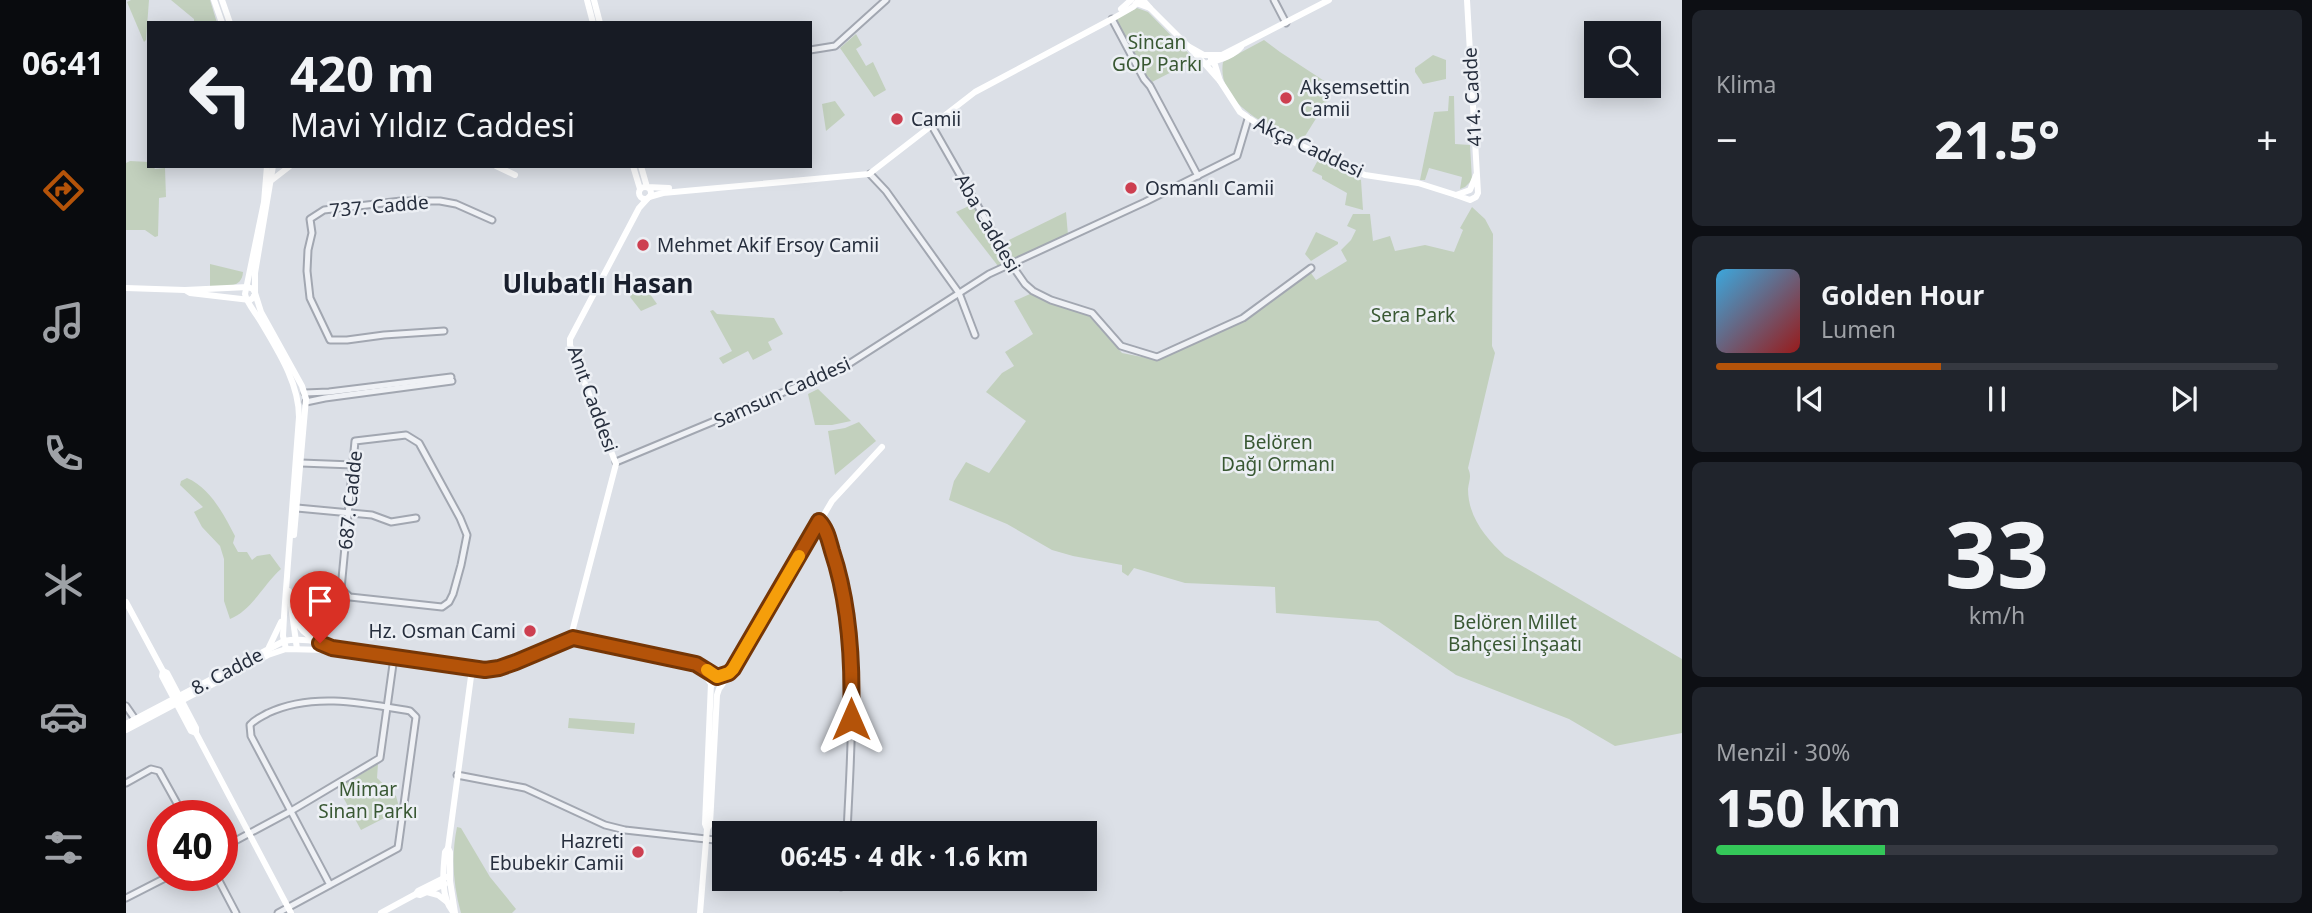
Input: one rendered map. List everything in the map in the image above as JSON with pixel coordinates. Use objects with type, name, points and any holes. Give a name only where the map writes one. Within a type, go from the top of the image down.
[{"type":"main road","points":[[215,0],[221,21]]},
{"type":"main road","points":[[222,0],[229,21]]},
{"type":"main road","points":[[587,0],[592,21]]},
{"type":"main road","points":[[594,0],[599,21]]},
{"type":"main road","points":[[1201,56],[1220,56],[1241,47],[1329,0]]},
{"type":"main road","name":"414. Cadde","points":[[1467,0],[1478,195]]},
{"type":"main road","points":[[1137,1],[1150,8],[1188,46],[1213,62]]},
{"type":"main road","points":[[634,168],[644,199],[663,193],[869,172],[978,90],[1112,19],[1137,1]]},
{"type":"main road","points":[[642,190],[869,172],[977,87],[1137,1]]},
{"type":"main road","points":[[1205,64],[1241,47]]},
{"type":"main road","name":"Akça Caddesi","points":[[1201,56],[1220,80]]},
{"type":"main road","name":"Akça Caddesi","points":[[1213,62],[1220,80],[1240,112],[1248,119],[1361,173],[1418,183],[1471,200],[1478,195]]},
{"type":"main road","points":[[267,168],[264,202],[245,289],[246,300],[262,323],[301,394]]},
{"type":"main road","points":[[273,168],[255,273],[255,293],[261,312],[301,394],[302,402],[301,463],[288,615],[297,639],[297,649]]},
{"type":"main road","points":[[272,180],[287,168]]},
{"type":"main road","points":[[500,168],[515,175]]},
{"type":"main road","points":[[639,208],[641,168]]},
{"type":"main road","points":[[1457,195],[1471,189],[1476,175]]},
{"type":"main road","points":[[639,208],[649,197]]},
{"type":"main road","name":"Anıt Caddesi","points":[[572,641],[616,463],[570,339],[639,208]]},
{"type":"main road","points":[[126,288],[251,288],[255,293]]},
{"type":"main road","points":[[185,290],[190,293],[246,300],[253,298],[255,293]]},
{"type":"main road","points":[[286,649],[284,641],[302,402]]},
{"type":"main road","points":[[700,913],[707,829],[705,824],[721,686],[832,501],[882,447]]},
{"type":"main road","points":[[126,602],[163,671],[167,673],[191,731],[196,733],[290,910]]},
{"type":"main road","points":[[288,615],[303,631],[320,643]]},
{"type":"main road","points":[[265,651],[288,615]]},
{"type":"main road","name":"8. Cadde","points":[[126,730],[284,641],[297,639],[332,648],[485,670],[499,668],[572,641]]},
{"type":"main road","points":[[572,641],[705,668],[717,677],[721,686]]},
{"type":"main road","name":"8. Cadde","points":[[126,724],[268,654],[286,649],[332,648]]},
{"type":"main road","points":[[691,664],[704,674],[711,684],[710,770]]},
{"type":"main road","points":[[447,902],[448,848],[472,669]]},
{"type":"main road","points":[[711,684],[717,677],[729,673]]},
{"type":"main road","points":[[711,684],[721,686]]},
{"type":"main road","points":[[416,894],[428,892],[447,880]]},
{"type":"main road","points":[[382,913],[418,891],[447,880]]},
{"type":"main road","points":[[447,880],[454,913]]},
{"type":"main road","points":[[428,892],[447,902],[454,913]]},
{"type":"street","points":[[812,50],[835,46],[886,0]]},
{"type":"street","points":[[1274,0],[1286,23]]},
{"type":"street","points":[[1112,19],[1198,176]]},
{"type":"street","name":"Samsun Caddesi","points":[[616,463],[848,365],[960,293],[1011,264],[1237,156],[1248,119]]},
{"type":"street","name":"Aba Caddesi","points":[[932,126],[1025,285],[1051,300],[1091,313],[1123,348],[1157,357],[1243,318],[1311,268]]},
{"type":"street","points":[[869,172],[886,191],[960,293],[975,335]]},
{"type":"street","name":"737. Cadde","points":[[444,331],[330,340],[313,307],[309,290],[308,250],[312,233],[309,222],[324,210],[401,201],[440,201],[456,204],[492,220]]},
{"type":"street","points":[[301,394],[452,379],[302,402]]},
{"type":"street","name":"687. Cadde","points":[[406,435],[419,443],[467,535],[449,602],[436,608],[344,594],[341,585],[348,513],[355,441],[406,435]]},
{"type":"street","points":[[301,463],[353,465]]},
{"type":"street","points":[[297,508],[372,515],[391,522],[416,518]]},
{"type":"street","points":[[819,521],[839,572],[848,619],[852,698],[847,821]]},
{"type":"street","points":[[238,840],[380,758],[394,657]]},
{"type":"street","points":[[278,913],[290,910],[396,850],[400,845],[416,717],[411,710],[317,701],[284,706],[252,723],[249,728],[330,885]]},
{"type":"street","points":[[126,706],[135,719]]},
{"type":"street","points":[[126,783],[151,769],[159,771],[175,800]]},
{"type":"street","points":[[457,775],[525,788],[605,825],[712,840]]},
{"type":"street","points":[[126,898],[147,887]]},
{"type":"street","points":[[224,891],[236,913]]},
{"type":"green space","points":[[149,0],[144,42],[127,2]]},
{"type":"green space","points":[[171,0],[210,0],[216,21],[194,19]]},
{"type":"green space","name":"Sincan GOP Parkı","points":[[1137,8],[1148,12],[1195,60],[1152,82],[1149,77],[1144,76],[1115,19]]},
{"type":"green space","points":[[856,34],[862,45],[856,49],[866,66],[873,62],[886,90],[874,97],[840,48]]},
{"type":"green space","points":[[1264,40],[1335,88],[1302,141],[1248,112],[1228,90],[1223,77],[1223,62]]},
{"type":"green space","points":[[1433,55],[1446,60],[1446,79],[1423,84],[1415,68]]},
{"type":"green space","points":[[1449,96],[1454,96],[1455,144],[1470,145],[1472,180],[1460,189],[1462,177],[1429,168],[1425,180],[1420,180],[1434,112],[1448,111]]},
{"type":"green space","points":[[835,101],[845,115],[826,131],[822,104]]},
{"type":"green space","points":[[1318,160],[1361,180],[1363,210],[1345,205],[1347,193],[1312,171]]},
{"type":"green space","points":[[147,162],[147,168],[165,168],[166,197],[159,198],[158,236],[155,237],[145,230],[126,230],[126,163]]},
{"type":"green space","points":[[973,204],[1004,260],[998,266],[956,212]]},
{"type":"green space","name":"Belören Dağı Ormanı","points":[[1472,207],[1485,219],[1493,234],[1492,346],[1495,353],[1468,468],[1471,509],[1485,534],[1505,556],[1682,659],[1682,733],[1615,746],[1569,719],[1456,675],[1378,621],[1276,613],[1275,587],[1185,583],[1134,568],[1128,576],[1122,572],[1122,565],[1052,550],[1007,524],[949,500],[954,481],[966,462],[989,473],[1026,421],[986,392],[1002,373],[1014,366],[1005,352],[1033,334],[1014,301],[1030,294],[1087,314],[1122,353],[1157,360],[1234,325],[1311,273],[1316,280],[1347,261],[1341,250],[1356,230],[1347,226],[1353,214],[1370,214],[1373,241],[1390,236],[1395,251],[1425,245],[1454,252],[1463,230],[1460,228]]},
{"type":"green space","points":[[1066,212],[1068,235],[1013,260],[1003,243]]},
{"type":"green space","points":[[1316,232],[1338,244],[1311,261],[1305,254]]},
{"type":"green space","points":[[210,264],[243,272],[242,277],[232,286],[210,287]]},
{"type":"green space","points":[[637,286],[650,294],[657,304],[641,311],[630,297]]},
{"type":"green space","points":[[713,310],[717,314],[774,318],[783,334],[768,342],[772,350],[753,360],[748,351],[723,364],[719,358],[732,351],[710,311]]},
{"type":"green space","points":[[818,389],[851,421],[815,425],[808,394]]},
{"type":"green space","points":[[859,422],[876,441],[835,475],[828,431]]},
{"type":"green space","points":[[187,478],[203,488],[215,502],[235,536],[233,543],[238,552],[247,552],[252,560],[257,556],[270,554],[281,569],[245,610],[230,619],[224,601],[224,559],[220,546],[202,527],[194,512],[203,507],[180,485],[181,481]]},
{"type":"green space","points":[[569,718],[635,723],[634,734],[568,728]]},
{"type":"green space","name":"Mimar Sinan Parkı","points":[[378,764],[377,778],[396,796],[400,810],[361,830],[338,788]]},
{"type":"green space","points":[[457,827],[461,828],[490,877],[516,909],[512,913],[461,913],[454,870]]},
{"type":"slow traffic","points":[[707,670],[717,677],[733,669],[799,556]]},
{"type":"place","name":"Akşemsettin Camii","points":[[1286,98]]},
{"type":"place","name":"Camii","points":[[897,119]]},
{"type":"place","name":"Osmanlı Camii","points":[[1131,188]]},
{"type":"place","name":"Mehmet Akif Ersoy Camii","points":[[643,245]]},
{"type":"place","name":"Hz. Osman Cami","points":[[530,631]]},
{"type":"place","name":"Hazreti Ebubekir Camii","points":[[638,852]]},
{"type":"district","name":"Ulubatlı Hasan","points":[[598,284]]},
{"type":"route","points":[[320,643],[332,648],[492,670],[534,656],[566,639],[578,638],[696,664],[717,677],[733,669],[819,521],[839,572],[848,619],[851,719]]},
{"type":"park label","name":"Sera Park","points":[[1413,315]]},
{"type":"park label","name":"Belören Millet Bahçesi İnşaatı","points":[[1515,633]]}]
